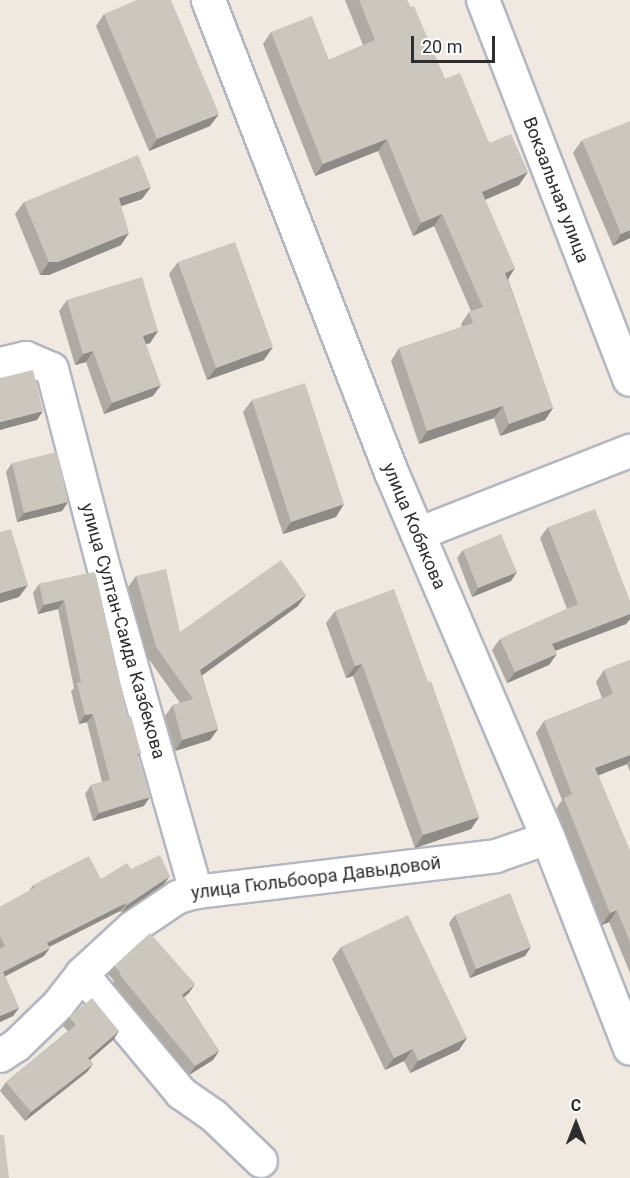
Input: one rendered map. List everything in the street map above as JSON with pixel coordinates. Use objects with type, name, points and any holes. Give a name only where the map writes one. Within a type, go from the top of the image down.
[{"type":"street","name":"улица Кобякова","points":[[208,0],[417,534],[548,838],[630,1048]]},
{"type":"street","name":"Вокзальная улица","points":[[483,0],[630,380]]},
{"type":"street","name":"улица Султан-Саида Казбекова","points":[[0,364],[26,358],[52,369],[105,572],[196,892]]},
{"type":"street","points":[[417,534],[630,451]]},
{"type":"street","name":"улица Гюльбоора Давыдовой","points":[[0,1056],[18,1045],[58,1005],[82,974],[132,927],[178,897],[196,892],[496,856],[548,838]]},
{"type":"street","points":[[82,974],[181,1093],[214,1116],[261,1161]]},
{"type":"building","points":[[137,0],[171,0],[219,114],[157,139],[104,14]]},
{"type":"building","points":[[359,0],[407,0],[410,7],[414,6],[445,79],[460,73],[489,143],[511,134],[528,172],[482,192],[515,268],[505,273],[553,408],[509,424],[503,406],[427,431],[399,348],[473,323],[469,312],[483,307],[442,214],[421,223],[387,139],[323,164],[271,32],[312,16],[329,60],[375,40]]},
{"type":"building","points":[[630,121],[630,230],[621,234],[582,140]]},
{"type":"building","points":[[138,155],[151,187],[119,198],[129,233],[58,262],[49,262],[24,202]]},
{"type":"building","points":[[235,242],[273,347],[216,368],[178,262]]},
{"type":"building","points":[[142,277],[158,331],[143,336],[161,385],[112,403],[93,351],[83,354],[67,300]]},
{"type":"building","points":[[33,370],[43,411],[0,422],[0,378]]},
{"type":"building","points":[[305,383],[344,504],[291,522],[252,400]]},
{"type":"building","points":[[57,452],[68,502],[24,513],[12,463]]},
{"type":"building","points":[[595,509],[630,601],[630,614],[552,644],[557,654],[515,672],[500,639],[578,604],[548,527]]},
{"type":"building","points":[[11,529],[28,585],[0,593],[0,532]]},
{"type":"building","points":[[501,534],[517,572],[478,588],[463,550]]},
{"type":"building","points":[[281,560],[306,595],[200,670],[218,729],[182,740],[173,705],[193,699],[156,647],[136,576],[166,569],[180,632]]},
{"type":"building","points":[[95,572],[128,717],[131,716],[141,753],[137,754],[150,797],[99,813],[91,785],[110,780],[93,714],[85,715],[77,683],[81,682],[64,600],[44,605],[39,584]]},
{"type":"building","points":[[394,589],[428,682],[431,681],[479,817],[423,835],[362,664],[355,666],[335,611]]},
{"type":"building","points":[[630,660],[630,755],[595,768],[630,851],[630,942],[617,910],[610,913],[564,798],[572,794],[544,721],[613,694],[604,670]]},
{"type":"building","points":[[160,855],[170,876],[127,905],[126,903],[47,943],[50,948],[3,972],[19,1008],[0,1016],[0,949],[5,946],[0,936],[0,907],[34,888],[33,885],[89,856],[101,879],[127,863],[131,869]]},
{"type":"building","points":[[510,893],[531,947],[476,969],[455,915]]},
{"type":"building","points":[[408,915],[467,1038],[418,1061],[413,1049],[394,1058],[341,947]]},
{"type":"building","points":[[150,933],[195,984],[182,995],[219,1051],[195,1066],[114,966]]},
{"type":"building","points":[[92,998],[119,1031],[88,1058],[93,1064],[31,1112],[6,1082],[76,1025],[69,1017]]},
{"type":"building","points":[[0,1135],[4,1135],[9,1178],[0,1178]]}]
